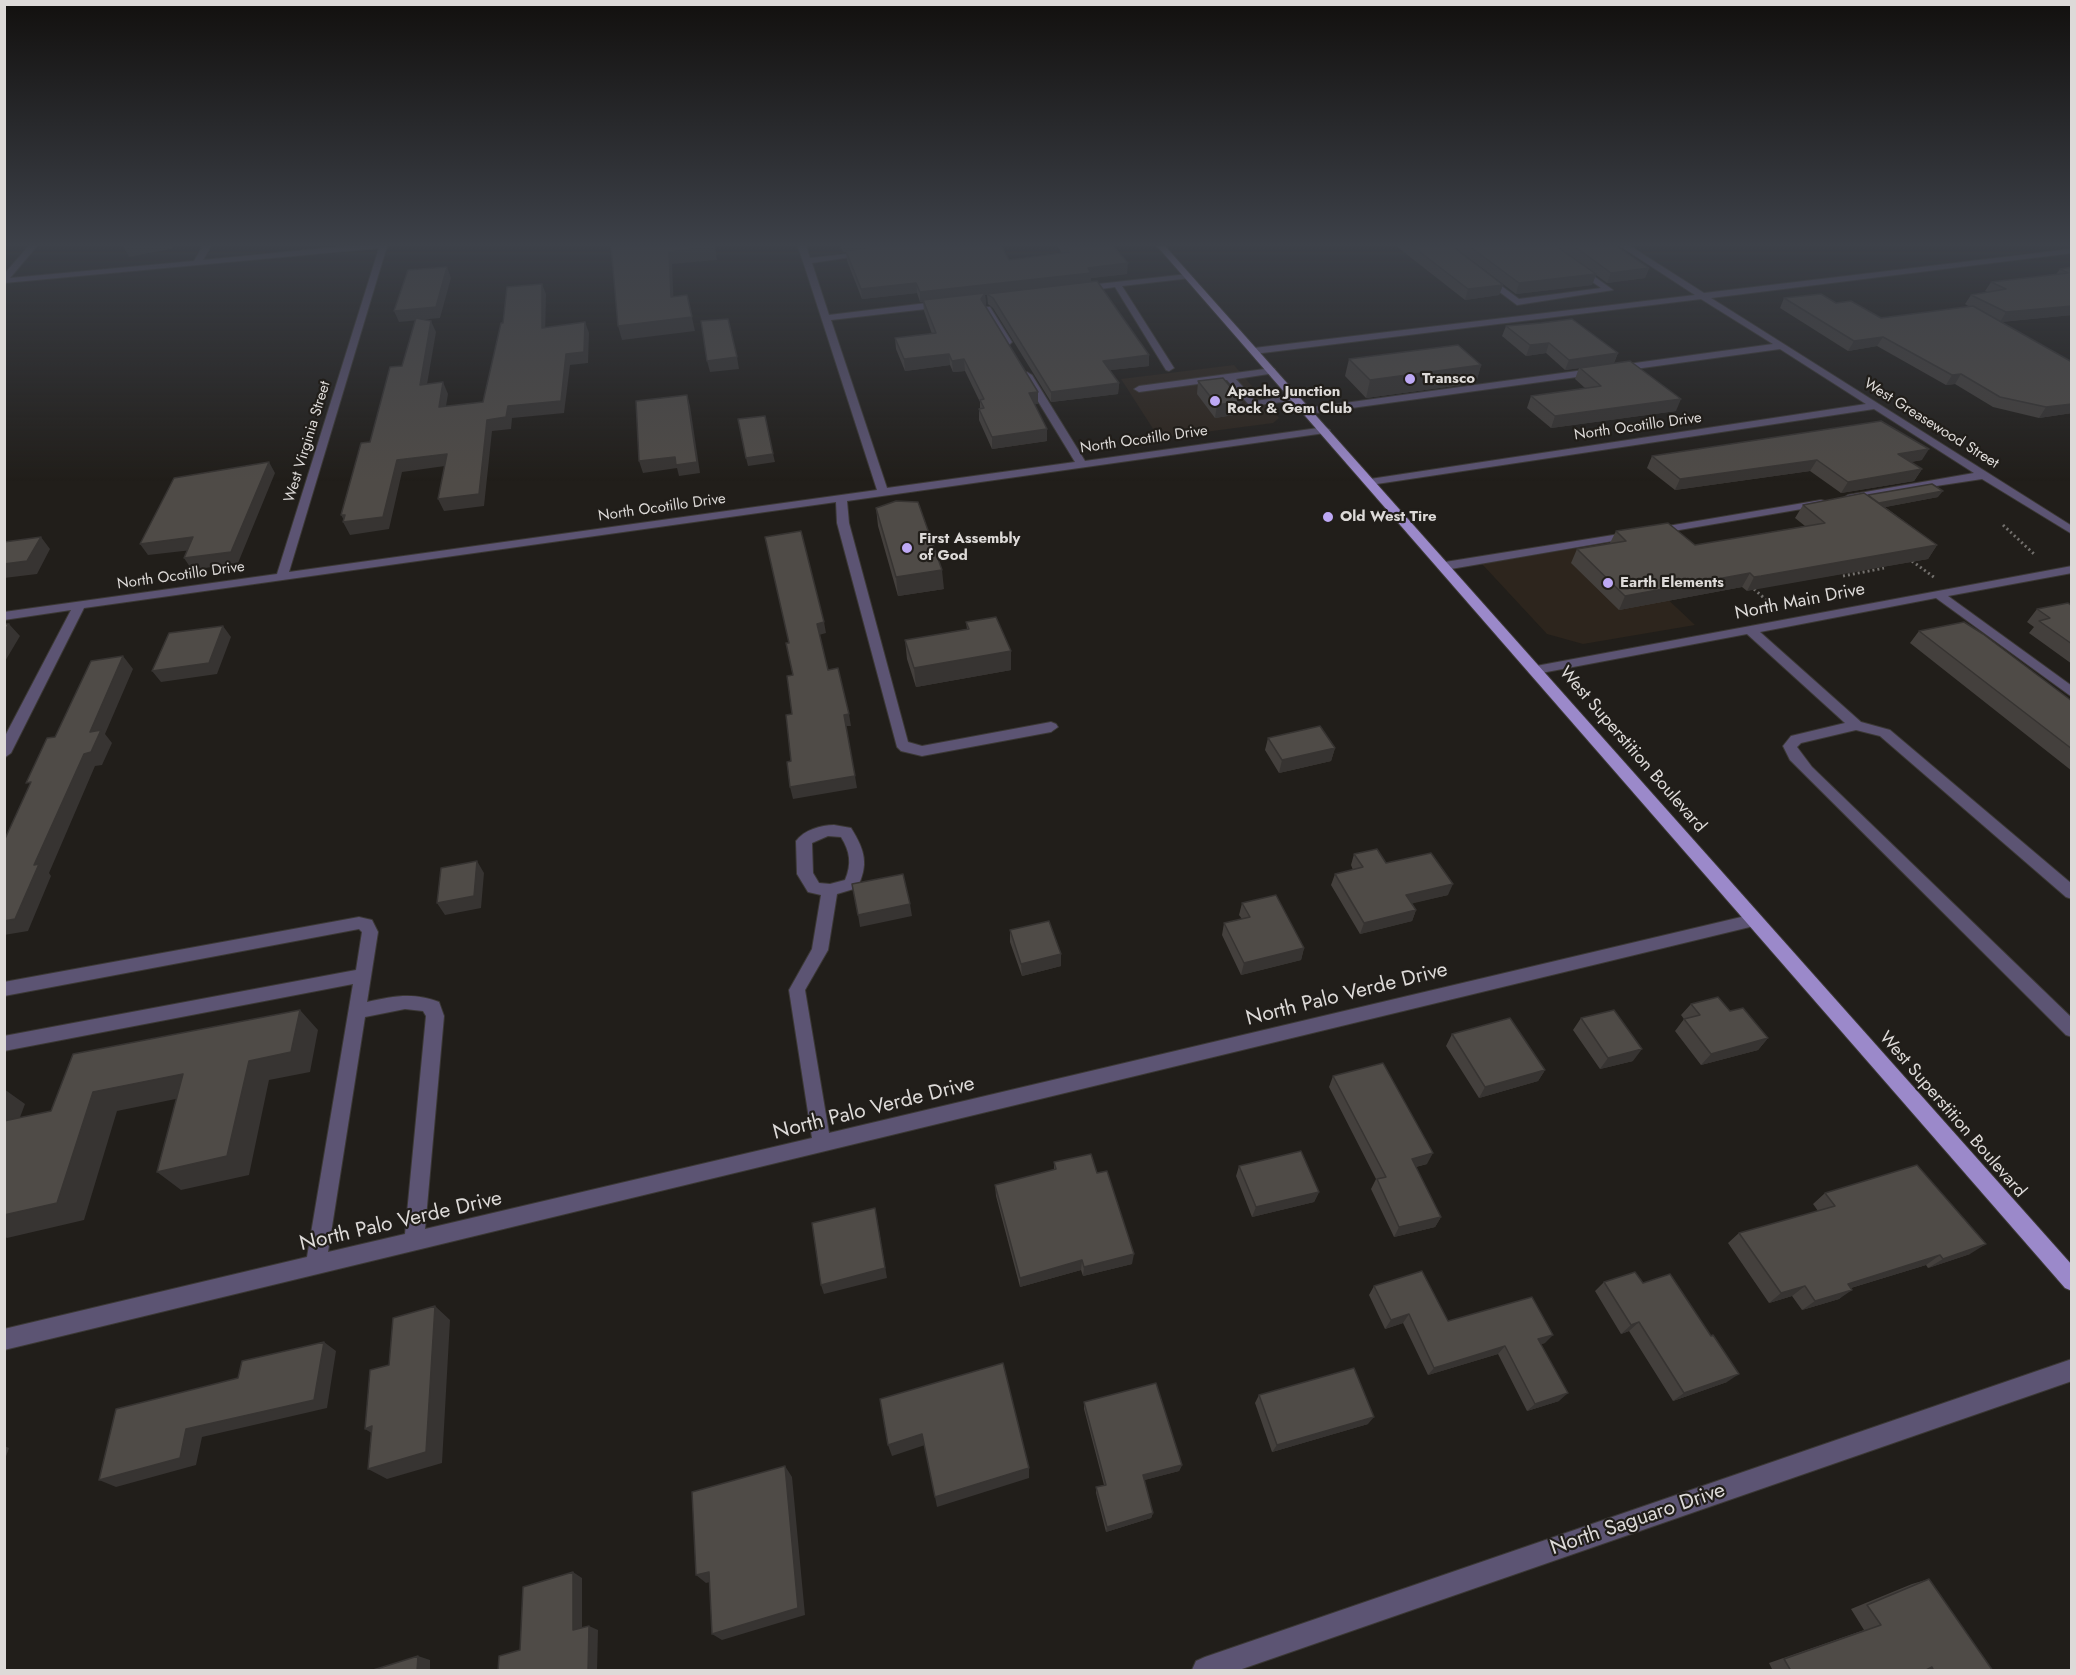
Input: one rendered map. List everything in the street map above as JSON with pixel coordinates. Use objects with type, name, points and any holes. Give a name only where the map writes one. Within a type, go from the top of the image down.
[{"type":"main road","name":"West Superstition Boulevard","points":[[1230,324],[2072,1281]]},
{"type":"street","name":"West Virginia Street","points":[[282,577],[359,324]]},
{"type":"street","points":[[828,324],[883,492]]},
{"type":"street","points":[[999,324],[1012,350]]},
{"type":"street","points":[[1140,324],[1169,368]]},
{"type":"street","points":[[1254,351],[1468,324]]},
{"type":"street","name":"West Greasewood Street","points":[[1747,324],[2072,531]]},
{"type":"street","points":[[1308,411],[1781,346]]},
{"type":"street","points":[[1024,370],[1082,464]]},
{"type":"street","points":[[1139,389],[1272,371]]},
{"type":"street","points":[[1230,377],[1253,404],[1296,398]]},
{"type":"street","name":"North Ocotillo Drive","points":[[1370,482],[1875,406]]},
{"type":"street","name":"North Ocotillo Drive","points":[[4,616],[1325,430]]},
{"type":"street","points":[[1445,566],[1984,476]]},
{"type":"street","points":[[841,498],[843,523],[902,744],[906,748],[922,751],[1051,727]]},
{"type":"street","name":"North Main Drive","points":[[1536,670],[2072,569]]},
{"type":"street","points":[[1938,594],[2072,693]]},
{"type":"street","points":[[4,753],[79,606]]},
{"type":"street","points":[[1750,630],[1856,725],[1885,733],[1905,748],[2072,893]]},
{"type":"street","points":[[1856,725],[1796,738],[1790,746],[1795,757],[1807,771],[2072,1030]]},
{"type":"street","points":[[822,1144],[797,990],[804,973],[820,950],[830,890]]},
{"type":"street","name":"North Palo Verde Drive","points":[[4,1341],[1754,920]]},
{"type":"street","points":[[4,989],[359,923],[366,925],[370,932],[316,1266]]},
{"type":"street","points":[[4,1044],[363,975]]},
{"type":"street","points":[[357,1012],[409,1001],[423,1002],[433,1007],[435,1017],[414,1242]]},
{"type":"street","name":"North Saguaro Drive","points":[[1205,1671],[2072,1370]]},
{"type":"path","points":[[2003,525],[2034,554]]},
{"type":"path","points":[[1843,576],[1884,568]]},
{"type":"shaded area","points":[[1234,365],[1279,418],[1273,423],[1159,438],[1121,379]]},
{"type":"shaded area","points":[[1608,543],[1695,625],[1583,644],[1547,634],[1482,564]]},
{"type":"building","points":[[414,324],[430,324],[420,385],[443,382],[439,407],[483,402],[501,324],[542,324],[542,328],[585,324],[584,352],[566,354],[561,401],[508,406],[506,417],[487,420],[479,494],[438,499],[447,454],[397,460],[383,517],[343,522],[345,515],[341,515],[361,443],[370,442],[390,367],[402,366]]},
{"type":"building","points":[[701,324],[729,324],[737,357],[707,361]]},
{"type":"building","points":[[933,324],[996,324],[1038,392],[1029,393],[1047,429],[992,437],[979,409],[984,408],[980,400],[984,399],[964,359],[952,361],[949,354],[904,359],[895,338],[936,333]]},
{"type":"building","points":[[1009,324],[1127,324],[1149,355],[1103,361],[1119,383],[1051,392]]},
{"type":"building","points":[[1579,324],[1618,353],[1569,360],[1549,343],[1530,345],[1506,326]]},
{"type":"building","points":[[1827,324],[2005,324],[2072,362],[2072,404],[2046,407],[2000,397],[1961,374],[1952,375],[1883,337],[1854,341]]},
{"type":"building","points":[[1458,345],[1481,365],[1370,380],[1349,359]]},
{"type":"building","points":[[1630,361],[1681,399],[1555,416],[1531,396],[1601,386],[1580,368]]},
{"type":"building","points":[[1223,378],[1242,401],[1217,405],[1198,381]]},
{"type":"building","points":[[687,395],[697,462],[676,465],[675,457],[639,461],[636,401]]},
{"type":"building","points":[[765,416],[773,454],[746,458],[738,419]]},
{"type":"building","points":[[1881,421],[1929,449],[1898,454],[1922,469],[1848,482],[1817,460],[1680,479],[1652,456]]},
{"type":"building","points":[[269,462],[231,552],[184,558],[193,537],[140,544],[174,478]]},
{"type":"building","points":[[1932,484],[1943,491],[1879,503],[1868,495]]},
{"type":"building","points":[[1864,493],[1937,545],[1761,576],[1754,577],[1750,573],[1625,596],[1577,549],[1626,541],[1616,531],[1668,523],[1695,545],[1825,523],[1803,505]]},
{"type":"building","name":"First Assembly of God","points":[[896,501],[918,502],[942,570],[896,577],[876,508]]},
{"type":"building","points":[[801,531],[824,622],[817,624],[828,670],[838,668],[849,714],[844,715],[855,776],[790,787],[787,762],[791,761],[786,715],[792,714],[787,676],[793,675],[786,643],[789,643],[765,537]]},
{"type":"building","points":[[41,537],[27,561],[4,564],[4,542]]},
{"type":"building","points":[[2068,603],[2072,606],[2072,644],[2039,621],[2050,618],[2037,609]]},
{"type":"building","points":[[996,617],[1011,651],[914,668],[905,640],[969,629],[966,622]]},
{"type":"building","points":[[1964,622],[2072,701],[2072,749],[1919,631]]},
{"type":"building","points":[[223,626],[209,663],[152,671],[169,633]]},
{"type":"building","points":[[123,656],[90,732],[101,730],[91,752],[84,754],[34,865],[39,864],[15,919],[4,921],[4,841],[31,782],[26,783],[47,738],[55,737],[91,661]]},
{"type":"building","points":[[1320,726],[1335,748],[1282,760],[1268,738]]},
{"type":"building","points":[[1377,849],[1386,863],[1431,853],[1453,884],[1406,895],[1416,910],[1364,923],[1335,874],[1363,867],[1354,854]]},
{"type":"building","points":[[477,861],[474,896],[437,903],[441,868]]},
{"type":"building","points":[[903,874],[910,904],[858,915],[852,884]]},
{"type":"building","points":[[1276,895],[1304,948],[1244,963],[1224,923],[1250,917],[1242,903]]},
{"type":"building","points":[[1049,921],[1061,954],[1021,964],[1010,930]]},
{"type":"building","points":[[1718,997],[1730,1011],[1743,1008],[1768,1038],[1711,1054],[1684,1019],[1700,1015],[1691,1004]]},
{"type":"building","points":[[300,1010],[291,1052],[249,1061],[227,1156],[157,1172],[183,1074],[93,1092],[57,1203],[4,1215],[4,1121],[51,1111],[73,1054]]},
{"type":"building","points":[[1614,1010],[1642,1049],[1608,1058],[1581,1018]]},
{"type":"building","points":[[1510,1018],[1545,1070],[1485,1087],[1452,1034]]},
{"type":"building","points":[[1383,1063],[1433,1153],[1412,1159],[1441,1217],[1399,1227],[1377,1179],[1386,1177],[1333,1076]]},
{"type":"building","points":[[1301,1151],[1319,1192],[1256,1207],[1239,1166]]},
{"type":"building","points":[[1091,1154],[1097,1173],[1107,1171],[1134,1254],[1084,1267],[1082,1260],[1020,1278],[995,1185],[1056,1169],[1054,1162]]},
{"type":"building","points":[[1917,1165],[1986,1244],[1943,1259],[1940,1255],[1848,1284],[1852,1290],[1815,1301],[1805,1286],[1781,1293],[1739,1233],[1835,1206],[1825,1193]]},
{"type":"building","points":[[875,1208],[885,1268],[821,1285],[812,1223]]},
{"type":"building","points":[[1422,1271],[1448,1321],[1532,1297],[1553,1335],[1538,1339],[1568,1393],[1535,1404],[1505,1346],[1434,1368],[1409,1314],[1391,1320],[1374,1286]]},
{"type":"building","points":[[1635,1272],[1643,1283],[1670,1274],[1739,1374],[1684,1393],[1639,1322],[1631,1325],[1604,1282]]},
{"type":"building","points":[[435,1306],[426,1452],[368,1469],[372,1426],[365,1429],[370,1370],[389,1365],[393,1318]]},
{"type":"building","points":[[324,1342],[314,1400],[186,1429],[180,1458],[99,1480],[116,1409],[238,1378],[242,1361]]},
{"type":"building","points":[[1003,1363],[1029,1468],[935,1497],[922,1434],[888,1445],[880,1399]]},
{"type":"building","points":[[1354,1368],[1374,1417],[1277,1445],[1259,1395]]},
{"type":"building","points":[[1156,1383],[1182,1465],[1143,1475],[1153,1513],[1107,1527],[1096,1487],[1106,1485],[1084,1402]]},
{"type":"building","points":[[785,1466],[798,1608],[712,1634],[709,1572],[696,1575],[692,1492]]},
{"type":"building","points":[[573,1572],[573,1630],[589,1626],[588,1671],[498,1671],[499,1656],[520,1650],[523,1587]]},
{"type":"building","points":[[1929,1579],[1993,1671],[1934,1671],[1932,1667],[1924,1671],[1791,1671],[1784,1659],[1881,1625],[1867,1605]]},
{"type":"building","points":[[418,1656],[417,1671],[370,1671]]},
{"type":"place","name":"Transco","points":[[1410,379]]},
{"type":"place","name":"Apache Junction Rock & Gem Club","points":[[1215,401]]},
{"type":"place","name":"Old West Tire","points":[[1328,517]]},
{"type":"place","name":"First Assembly of God","points":[[907,548]]},
{"type":"place","name":"Earth Elements","points":[[1608,583]]}]
